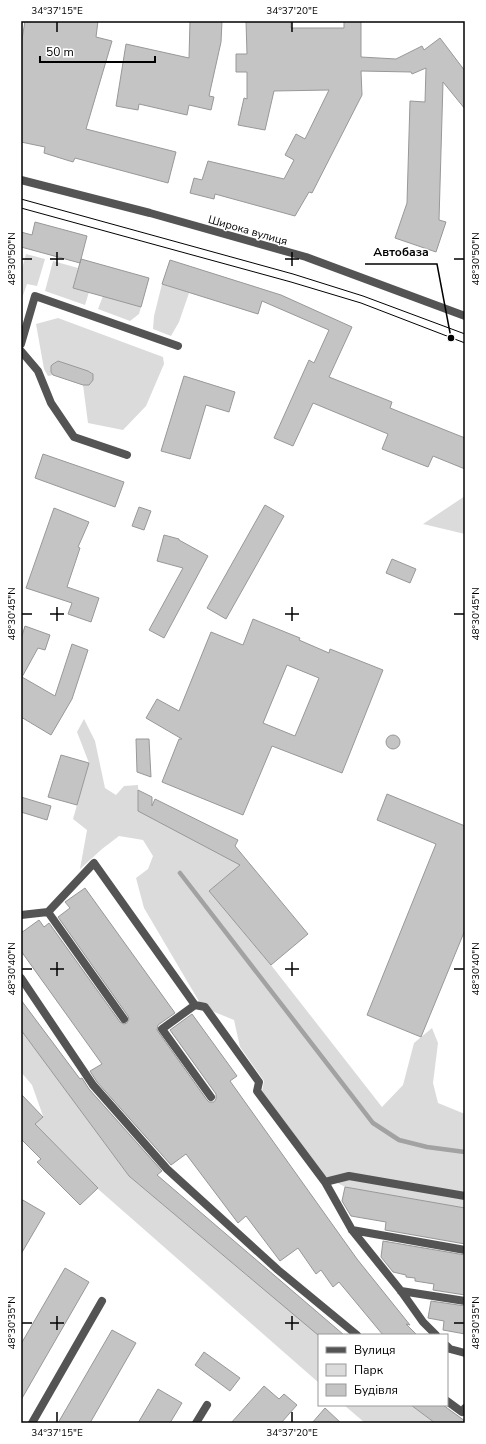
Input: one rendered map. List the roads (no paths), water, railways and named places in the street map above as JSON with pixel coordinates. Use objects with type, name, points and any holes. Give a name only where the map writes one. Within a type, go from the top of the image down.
[{"type":"street","name":"Широка вулиця","points":[[21,180],[150,213],[306,257],[465,316]]},
{"type":"street","points":[[21,344],[35,296],[178,346]]},
{"type":"street","points":[[21,352],[38,371],[51,403],[74,437],[127,455]]},
{"type":"street","points":[[21,915],[48,912],[94,863],[195,1006]]},
{"type":"street","points":[[48,912],[124,1019]]},
{"type":"street","points":[[21,978],[93,1085],[167,1169],[278,1270],[356,1334]]},
{"type":"street","points":[[211,1097],[162,1030],[195,1006],[205,1007],[259,1082],[257,1090],[325,1182],[352,1230],[401,1291],[423,1322],[435,1334]]},
{"type":"street","points":[[325,1182],[349,1176],[465,1196]]},
{"type":"street","points":[[352,1230],[465,1250]]},
{"type":"street","points":[[401,1291],[465,1301]]},
{"type":"street","points":[[32,1423],[102,1302]]},
{"type":"street","points":[[448,1347],[450,1350],[465,1353]]},
{"type":"street","points":[[448,1402],[462,1412],[465,1408]]},
{"type":"street","points":[[196,1423],[207,1405]]},
{"type":"waterway","points":[[180,873],[373,1123],[399,1140],[427,1147],[465,1152]]},
{"type":"tram line","points":[[21,199],[293,274],[363,296],[465,334]]},
{"type":"tram line","points":[[21,208],[291,282],[361,303],[465,343]]},
{"type":"place","name":"Автобаза","points":[[451,338]]}]
